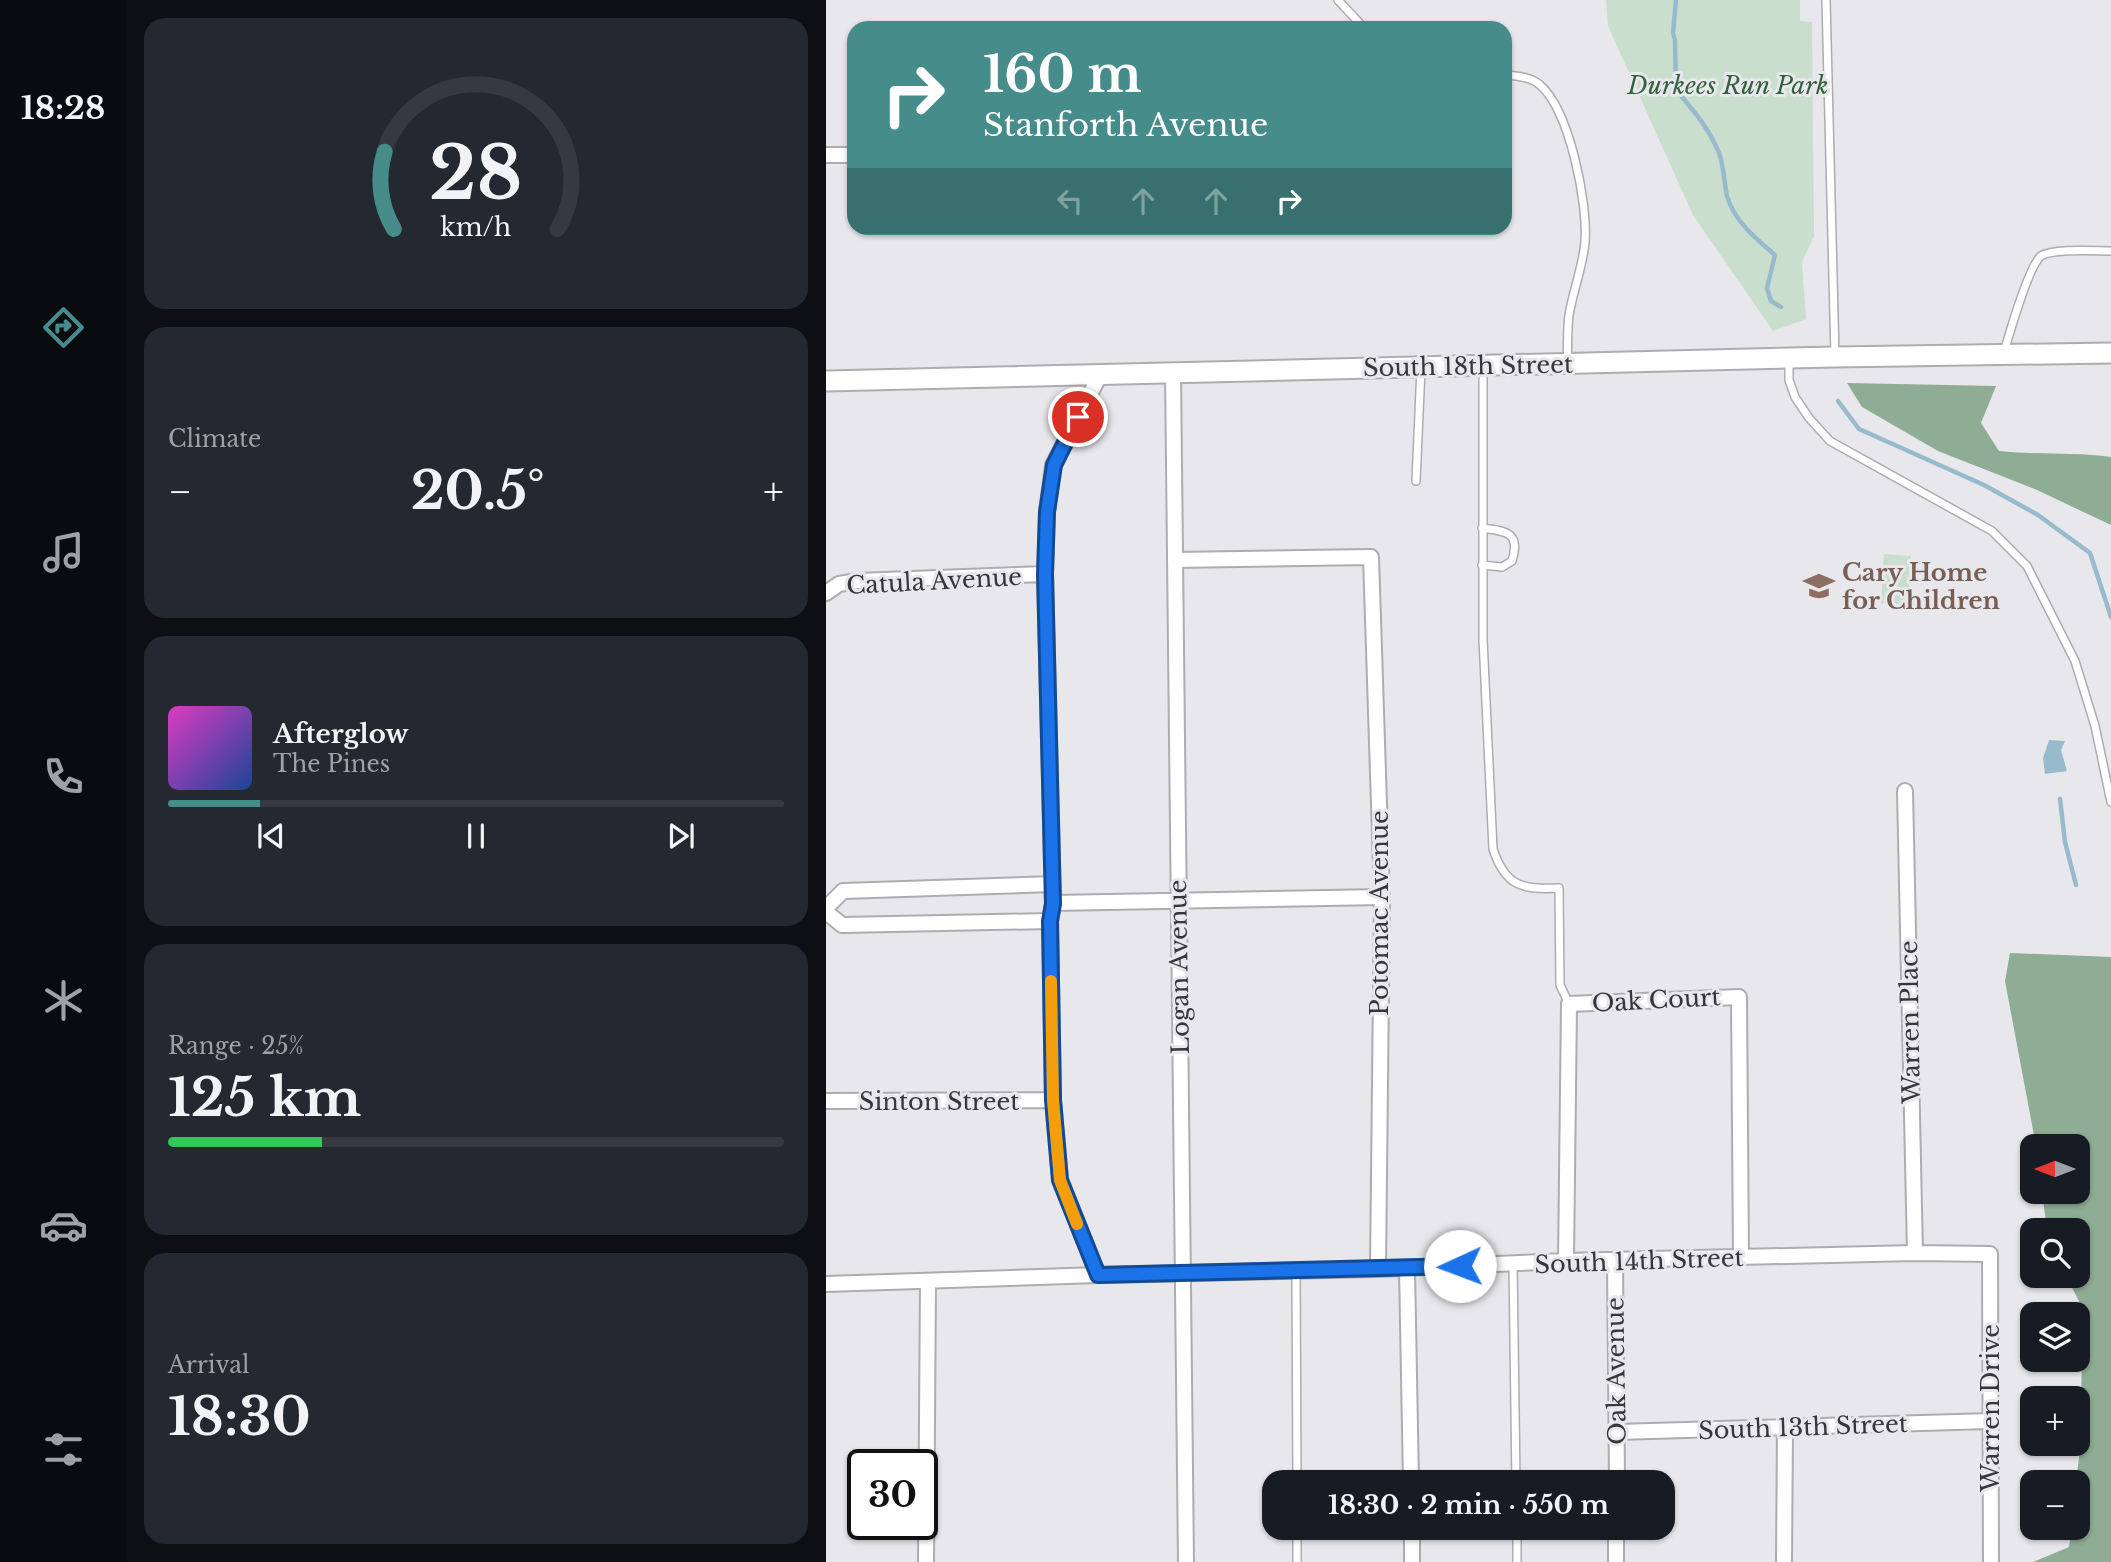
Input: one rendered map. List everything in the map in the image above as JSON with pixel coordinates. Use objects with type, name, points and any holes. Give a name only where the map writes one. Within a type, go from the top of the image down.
[{"type":"main road","name":"South 18th Street","points":[[826,382],[1835,357],[2111,353]]},
{"type":"street","points":[[826,155],[847,155]]},
{"type":"street","name":"Logan Avenue","points":[[1173,372],[1186,1562]]},
{"type":"street","points":[[1098,1275],[1060,1180],[1053,1100],[1050,921],[1053,904],[1045,574],[1047,512],[1054,465],[1100,375]]},
{"type":"street","name":"Potomac Avenue","points":[[1175,560],[1371,557],[1381,897],[1378,1269]]},
{"type":"street","name":"Catula Avenue","points":[[826,593],[839,583],[857,581],[1045,574]]},
{"type":"street","name":"Warren Place","points":[[1905,790],[1915,1253]]},
{"type":"street","points":[[1050,921],[842,925],[826,910],[843,891],[1052,884]]},
{"type":"street","points":[[1053,904],[1381,897]]},
{"type":"street","name":"Oak Court","points":[[1566,1261],[1569,1004],[1739,997],[1741,1258]]},
{"type":"street","name":"Sinton Street","points":[[826,1101],[1053,1100]]},
{"type":"street","name":"South 14th Street","points":[[826,1284],[1513,1265],[1566,1261],[1915,1253],[1990,1254]]},
{"type":"street","name":"Warren Drive","points":[[1990,1254],[1992,1562]]},
{"type":"street","name":"Oak Avenue","points":[[1615,1261],[1616,1470]]},
{"type":"street","points":[[1407,1268],[1411,1470]]},
{"type":"street","points":[[926,1562],[928,1282]]},
{"type":"street","name":"South 13th Street","points":[[1617,1432],[1990,1421]]},
{"type":"street","points":[[1784,1562],[1785,1427]]},
{"type":"street","points":[[1412,1540],[1412,1562]]},
{"type":"street","points":[[1616,1540],[1616,1562]]},
{"type":"lane","points":[[1338,0],[1358,21]]},
{"type":"lane","points":[[1826,0],[1835,357]]},
{"type":"lane","points":[[1512,76],[1524,77],[1540,85],[1554,103],[1568,134],[1586,214],[1585,244],[1569,318],[1567,364]]},
{"type":"lane","points":[[2004,355],[2031,271],[2039,258],[2069,251],[2111,251]]},
{"type":"lane","points":[[1789,359],[1789,380],[1795,397],[1830,442],[1992,531],[2027,566],[2075,661],[2095,726],[2111,802]]},
{"type":"lane","points":[[1483,366],[1483,639],[1493,849],[1499,868],[1508,879],[1521,886],[1559,888],[1560,985],[1569,1004]]},
{"type":"lane","points":[[1416,481],[1421,368]]},
{"type":"lane","points":[[1482,528],[1508,533],[1515,540],[1512,561],[1502,567],[1482,565]]},
{"type":"lane","points":[[1513,1265],[1516,1470]]},
{"type":"lane","points":[[1296,1270],[1297,1470]]},
{"type":"lane","points":[[1297,1540],[1297,1562]]},
{"type":"lane","points":[[1517,1540],[1517,1562]]},
{"type":"green space","name":"Durkees Run Park","points":[[1606,0],[1800,0],[1800,21],[1812,22],[1814,236],[1802,262],[1806,319],[1773,331],[1693,215],[1608,26]]},
{"type":"green space","points":[[1847,383],[1996,386],[1981,423],[1999,451],[2111,457],[2111,525],[2037,490],[1938,451],[1862,407]]},
{"type":"green space","points":[[1884,554],[1911,556],[1908,605],[1881,604]]},
{"type":"green space","points":[[2010,953],[2111,957],[2111,1562],[2033,1562],[2069,1547],[2070,1540],[2090,1540],[2090,1470],[2078,1470],[2079,1456],[2090,1456],[2090,1386],[2081,1386],[2082,1372],[2090,1372],[2090,1302],[2079,1302],[2072,1288],[2090,1288],[2090,1218],[2045,1218],[2044,1204],[2090,1204],[2090,1134],[2034,1134],[2005,981]]},
{"type":"water","points":[[2049,740],[2065,741],[2061,750],[2067,771],[2045,774],[2043,758]]},
{"type":"waterway","points":[[1676,0],[1673,33],[1676,90],[1715,144],[1722,164],[1727,196],[1735,214],[1746,229],[1775,255],[1767,288],[1771,301],[1781,307]]},
{"type":"waterway","points":[[1838,401],[1859,429],[1984,485],[2038,515],[2090,553],[2111,617]]},
{"type":"waterway","points":[[2060,799],[2065,842],[2076,885]]},
{"type":"slow traffic","points":[[1051,981],[1053,1100],[1060,1180],[1077,1224]]},
{"type":"place","name":"Cary Home for Children","points":[[1819,586]]},
{"type":"route","points":[[1078,417],[1054,465],[1046,533],[1053,904],[1050,921],[1053,1100],[1060,1180],[1098,1275],[1460,1266]]}]
